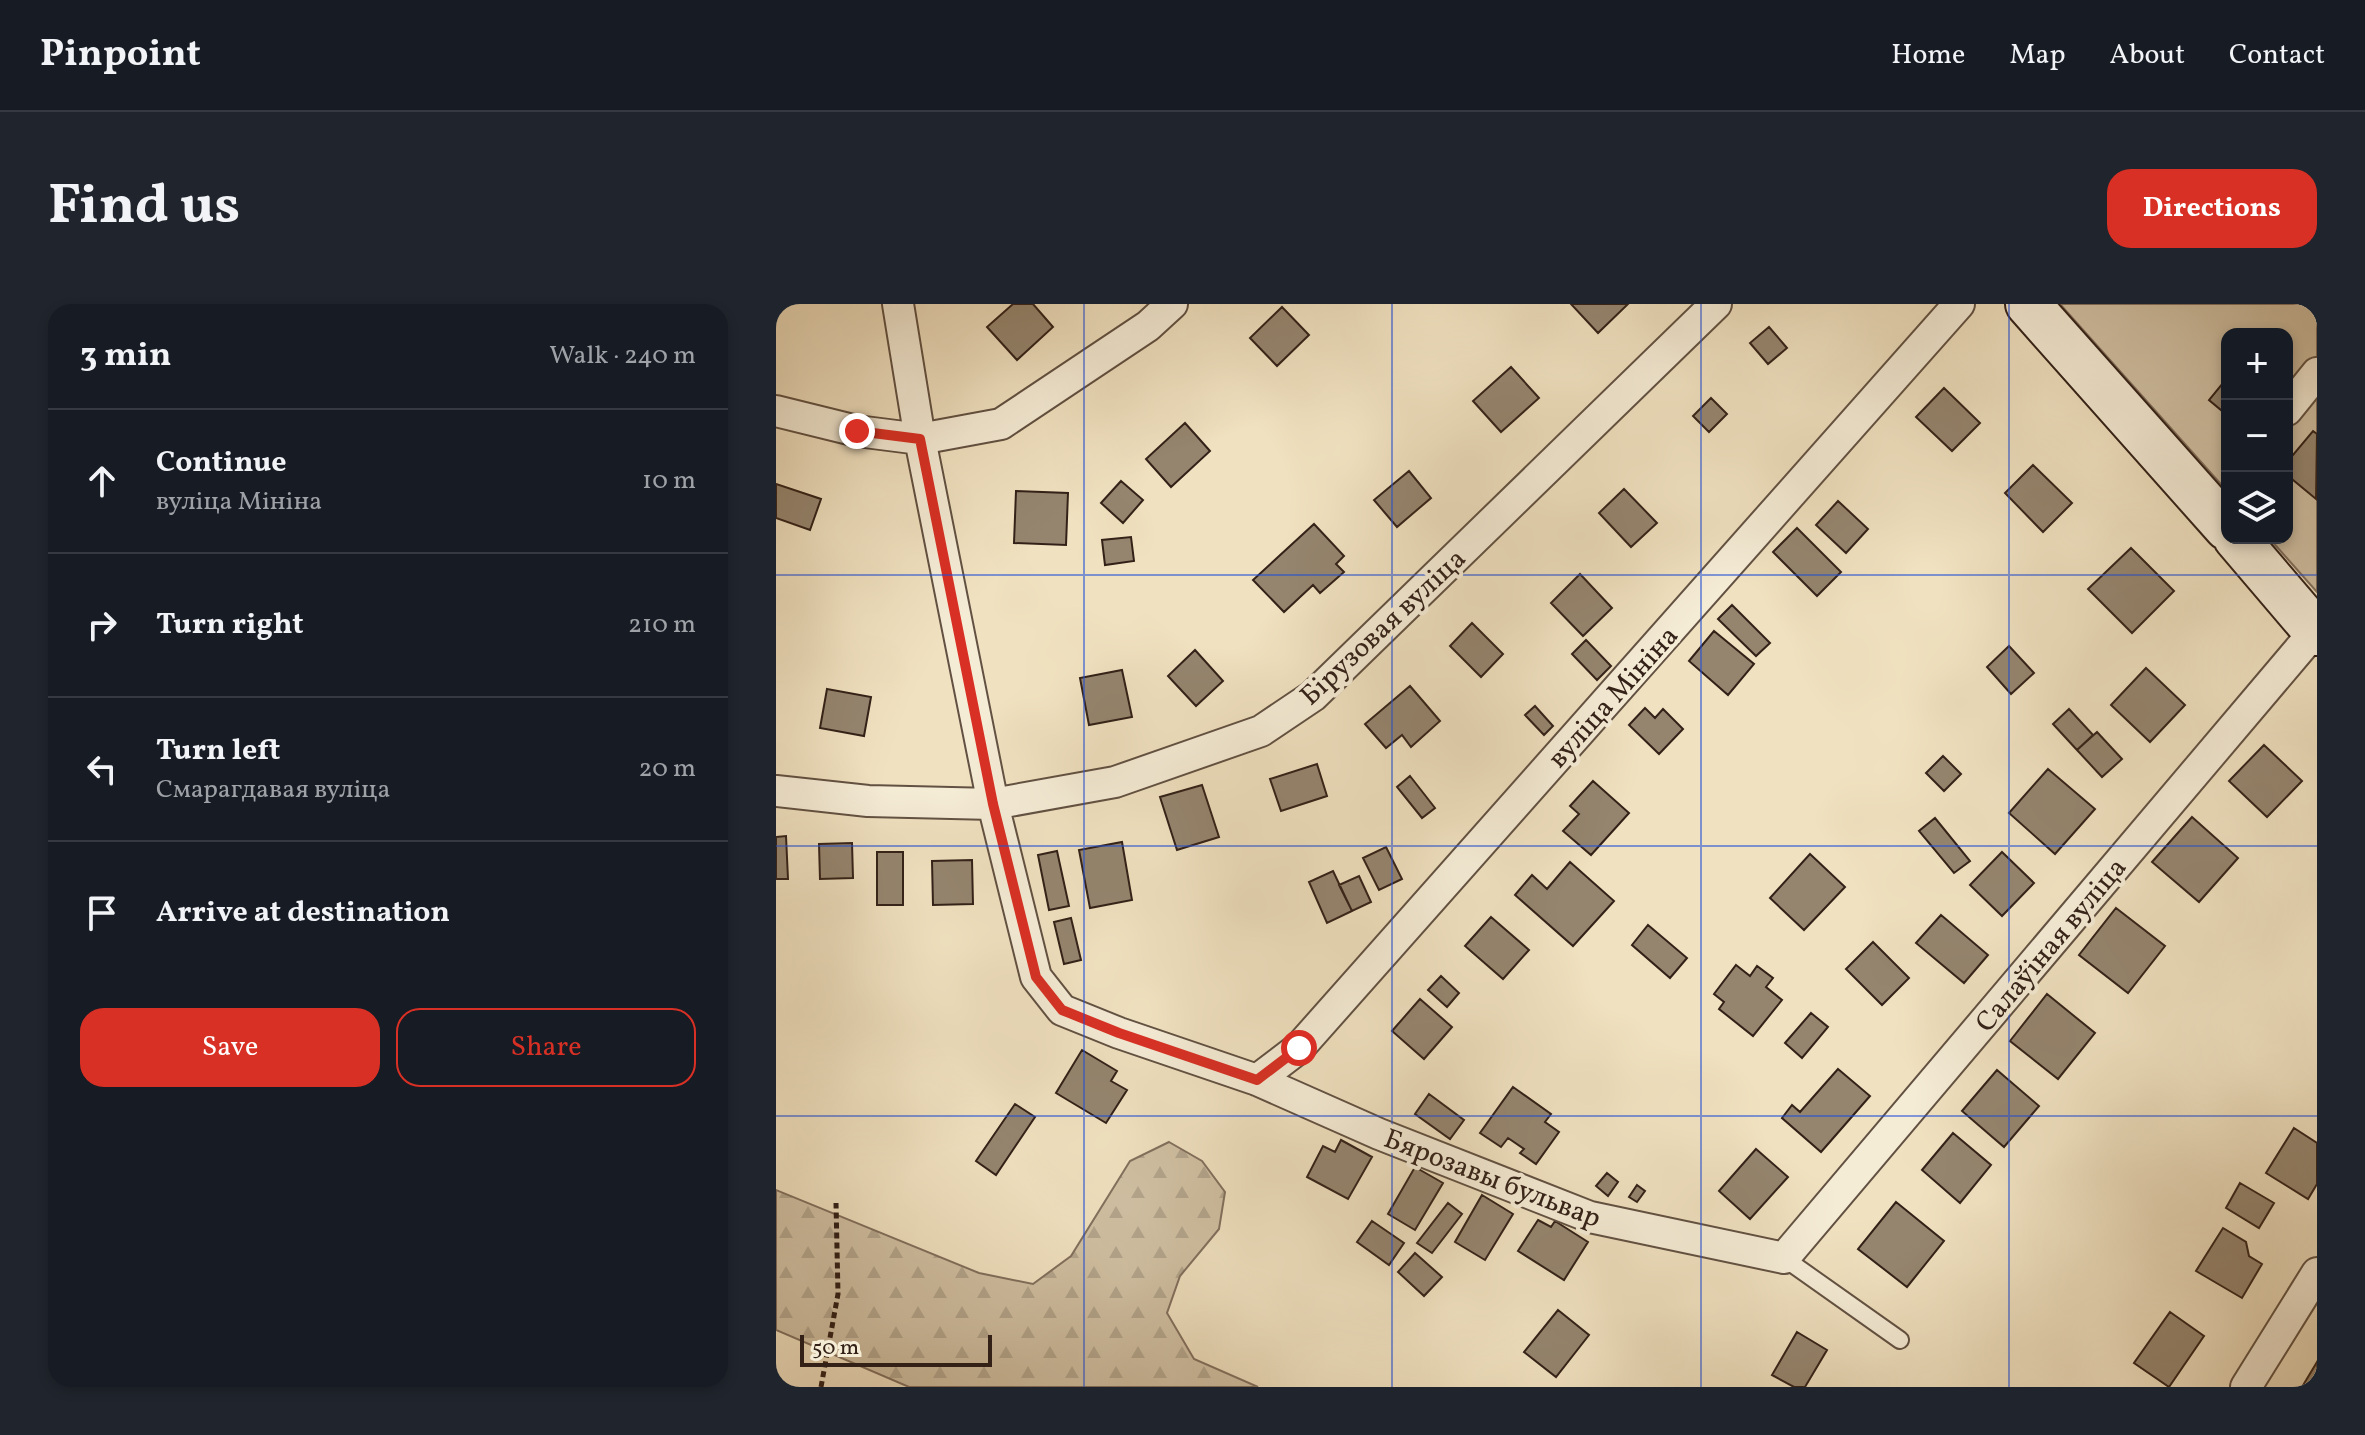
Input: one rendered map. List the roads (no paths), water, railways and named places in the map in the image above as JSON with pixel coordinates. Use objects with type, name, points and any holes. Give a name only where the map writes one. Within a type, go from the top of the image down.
[{"type":"street","name":"Бярозавы бульвар","points":[[898,304],[920,439],[993,804],[1036,977],[1062,1010],[1257,1080],[1379,1134],[1590,1217],[1784,1258]]},
{"type":"street","points":[[776,411],[857,431],[920,439],[1001,424],[1148,326],[1172,304]]},
{"type":"street","name":"Бірузовая вуліца","points":[[776,791],[868,801],[993,804],[1115,782],[1261,731],[1313,696],[1716,304]]},
{"type":"street","name":"вуліца Мініна","points":[[1257,1080],[1299,1048],[1959,304]]},
{"type":"street","points":[[2028,304],[2221,510]]},
{"type":"street","points":[[2293,403],[2317,373]]},
{"type":"street","points":[[2248,544],[2316,632]]},
{"type":"street","name":"Салаўіная вуліца","points":[[1784,1258],[2316,632]]},
{"type":"street","points":[[2246,1387],[2317,1273]]},
{"type":"lane","points":[[1784,1258],[1900,1340]]}]
